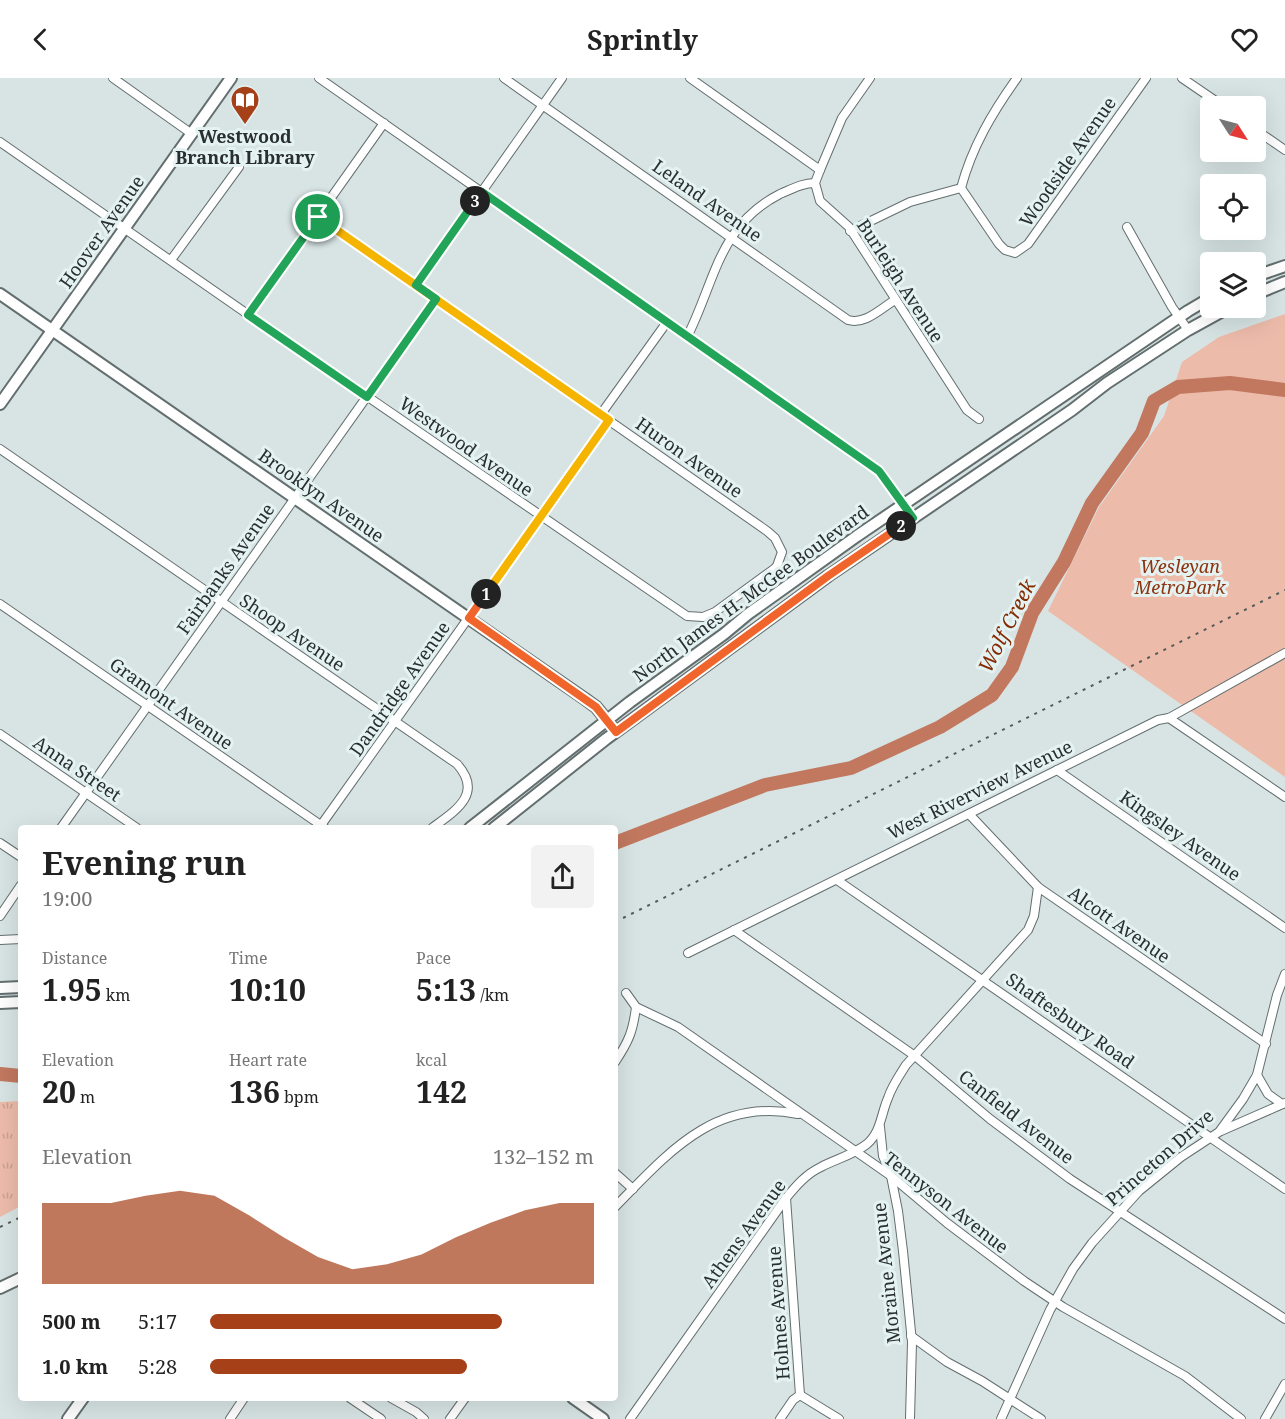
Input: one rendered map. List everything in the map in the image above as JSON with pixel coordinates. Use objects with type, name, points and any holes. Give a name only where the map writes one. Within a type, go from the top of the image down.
[{"type":"main road","name":"Hoover Avenue","points":[[0,404],[231,78]]},
{"type":"main road","points":[[1266,273],[1285,266]]},
{"type":"main road","points":[[1266,290],[1285,282]]},
{"type":"main road","name":"Brooklyn Avenue","points":[[0,294],[591,703],[616,732]]},
{"type":"main road","name":"North James H. McGee Boulevard","points":[[474,825],[607,720],[748,614],[1200,304]]},
{"type":"main road","name":"North James H. McGee Boulevard","points":[[498,825],[616,732],[828,576],[1072,410],[1098,389],[1209,318]]},
{"type":"main road","points":[[0,988],[18,987]]},
{"type":"main road","points":[[0,1003],[18,1002]]},
{"type":"main road","points":[[0,1288],[18,1279]]},
{"type":"main road","points":[[68,1419],[81,1401]]},
{"type":"main road","points":[[577,1401],[603,1419]]},
{"type":"street","points":[[113,78],[192,134]]},
{"type":"street","points":[[319,78],[879,471],[913,518]]},
{"type":"street","name":"Leland Avenue","points":[[504,78],[848,320],[859,322],[865,320],[895,300]]},
{"type":"street","points":[[416,285],[562,78]]},
{"type":"street","points":[[690,78],[820,170]]},
{"type":"street","points":[[688,335],[731,236],[755,211],[768,202],[805,183],[815,183],[842,118],[870,78]]},
{"type":"street","points":[[850,231],[910,202],[961,188],[978,139],[1017,78]]},
{"type":"street","name":"Woodside Avenue","points":[[961,188],[999,244],[1008,252],[1015,253],[1028,244],[1146,78]]},
{"type":"street","points":[[1182,78],[1208,96]]},
{"type":"street","points":[[248,315],[384,123]]},
{"type":"street","points":[[1266,137],[1285,150]]},
{"type":"street","name":"Westwood Avenue","points":[[0,142],[687,616],[710,615],[742,592]]},
{"type":"street","points":[[171,260],[239,167]]},
{"type":"street","name":"Burleigh Avenue","points":[[815,183],[823,205],[839,217],[850,231],[967,410],[979,419]]},
{"type":"street","name":"Huron Avenue","points":[[318,217],[775,538],[782,552],[777,566],[742,592]]},
{"type":"street","points":[[1127,227],[1188,330]]},
{"type":"street","name":"Fairbanks Avenue","points":[[63,825],[436,299]]},
{"type":"street","points":[[601,414],[667,322]]},
{"type":"street","name":"Dandridge Avenue","points":[[323,825],[609,420]]},
{"type":"street","name":"Shoop Avenue","points":[[0,449],[457,764],[465,774],[467,787],[462,804],[436,825]]},
{"type":"street","name":"Gramont Avenue","points":[[0,604],[319,825]]},
{"type":"street","name":"West Riverview Avenue","points":[[688,953],[1158,720],[1169,718],[1285,653]]},
{"type":"street","points":[[1169,718],[1285,797]]},
{"type":"street","name":"Anna Street","points":[[0,734],[132,825]]},
{"type":"street","name":"Kingsley Avenue","points":[[1057,770],[1285,928]]},
{"type":"street","name":"Alcott Avenue","points":[[969,814],[1038,887],[1266,1044]]},
{"type":"street","points":[[0,843],[18,855]]},
{"type":"street","name":"Shaftesbury Road","points":[[837,880],[1285,1188]]},
{"type":"street","name":"Athens Avenue","points":[[630,1419],[786,1198],[809,1174],[867,1144],[880,1127],[893,1087],[906,1065],[1028,930],[1034,916],[1038,887]]},
{"type":"street","points":[[0,916],[18,889]]},
{"type":"street","name":"Canfield Avenue","points":[[734,930],[915,1056],[1026,1148],[1119,1212],[1285,1319]]},
{"type":"street","points":[[0,939],[18,939]]},
{"type":"street","name":"Princeton Drive","points":[[1001,1419],[1055,1301],[1086,1252],[1119,1212],[1159,1173],[1219,1131],[1243,1099],[1257,1075],[1277,995],[1285,974]]},
{"type":"street","points":[[618,1057],[631,1037],[636,1007],[626,993]]},
{"type":"street","name":"Tennyson Avenue","points":[[636,1007],[678,1027],[891,1176],[981,1250],[1055,1301],[1185,1376],[1240,1419]]},
{"type":"street","points":[[1257,1075],[1268,1094],[1284,1104]]},
{"type":"street","points":[[1219,1131],[1284,1104]]},
{"type":"street","points":[[618,1204],[689,1137],[719,1120],[755,1112],[782,1110],[803,1114]]},
{"type":"street","name":"Moraine Avenue","points":[[880,1127],[883,1156],[891,1176],[898,1211],[911,1336],[910,1419]]},
{"type":"street","points":[[618,1176],[633,1189]]},
{"type":"street","name":"Holmes Avenue","points":[[780,1419],[793,1400],[800,1395],[786,1198]]},
{"type":"street","points":[[911,1336],[947,1362],[1041,1419]]},
{"type":"street","points":[[1265,1419],[1285,1384]]},
{"type":"street","points":[[800,1395],[839,1419]]},
{"type":"street","points":[[230,1419],[242,1401]]},
{"type":"street","points":[[354,1401],[381,1419]]},
{"type":"street","points":[[396,1401],[424,1419]]},
{"type":"street","points":[[450,1419],[463,1401]]},
{"type":"green space","name":"Wesleyan MetroPark","points":[[1285,314],[1285,777],[1048,611],[1099,507],[1164,416],[1182,362],[1219,337]]},
{"type":"green space","points":[[18,1101],[18,1208],[0,1217],[0,1102]]},
{"type":"waterway","name":"Wolf Creek","points":[[618,842],[765,785],[851,768],[940,727],[992,695],[1012,667],[1032,613],[1064,562],[1092,503],[1142,433],[1154,401],[1178,387],[1230,383],[1285,390]]},
{"type":"waterway","name":"Wolf Creek","points":[[0,1074],[18,1076]]},
{"type":"railway","points":[[618,921],[1285,590]]},
{"type":"railway","points":[[0,1227],[18,1218]]},
{"type":"place","name":"Westwood Branch Library","points":[[245,126]]},
{"type":"route","points":[[318,217],[248,315],[367,397],[436,299],[416,285],[482,192],[882,473],[913,518],[828,576],[616,732],[596,707],[469,618],[609,420],[416,285],[318,217]]}]
